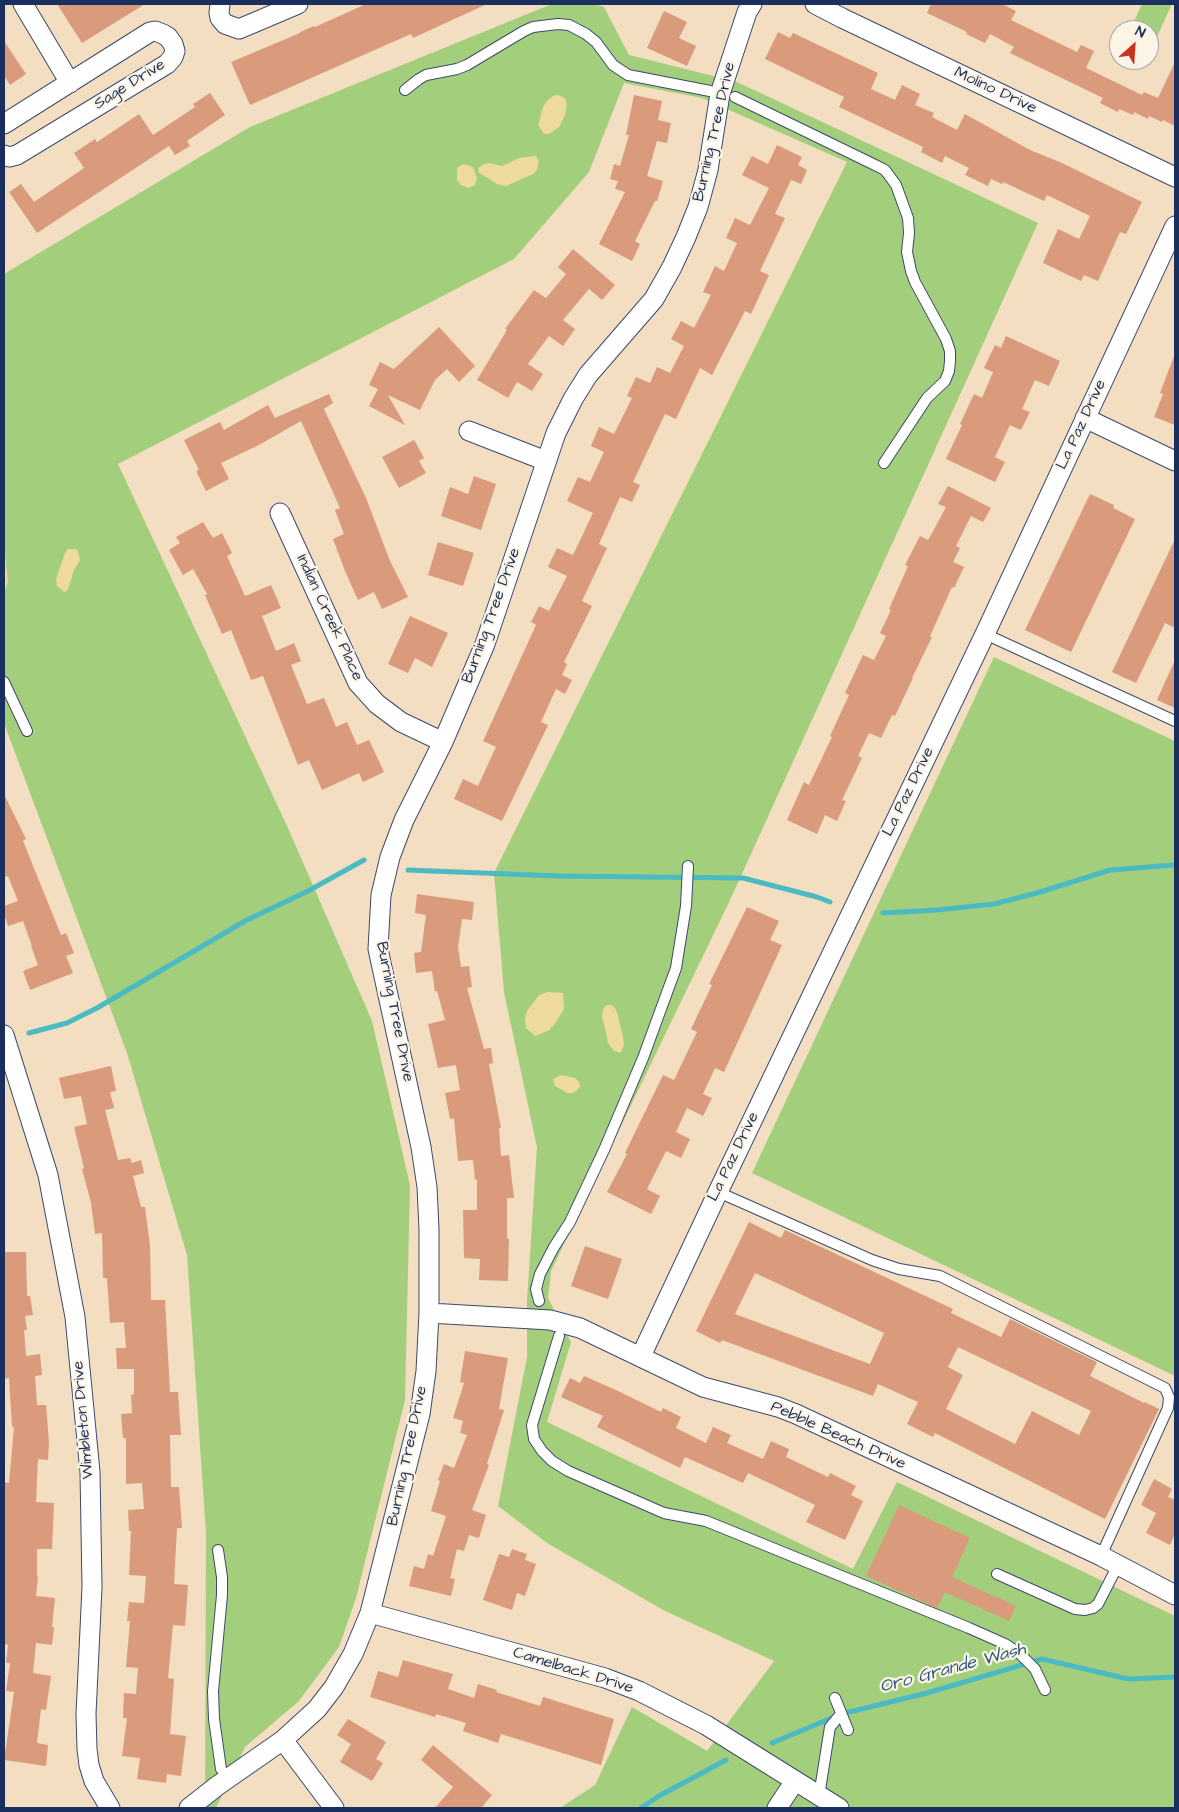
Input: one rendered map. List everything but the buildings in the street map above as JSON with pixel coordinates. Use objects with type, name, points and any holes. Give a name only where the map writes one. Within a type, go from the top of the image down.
[{"type":"street","points":[[23,4],[70,83]]},
{"type":"street","points":[[220,4],[220,18],[225,24],[239,29],[298,4]]},
{"type":"street","name":"Burning Tree Drive","points":[[189,1808],[283,1740],[317,1708],[334,1687],[353,1654],[370,1613],[420,1414],[426,1371],[429,1313],[427,1187],[421,1147],[378,950],[381,895],[390,857],[404,820],[443,742],[485,644],[546,461],[556,433],[572,399],[588,374],[654,299],[686,237],[698,207],[708,170],[720,94],[747,12],[752,4]]},
{"type":"street","name":"Molino Drive","points":[[815,4],[1175,177]]},
{"type":"street","name":"Sage Drive","points":[[4,124],[150,32],[155,31],[163,34],[173,44],[175,51],[167,64],[17,155],[9,157],[4,155]]},
{"type":"street","name":"La Paz Drive","points":[[641,1356],[985,634],[1175,226]]},
{"type":"street","points":[[1086,418],[1175,461]]},
{"type":"street","points":[[469,431],[546,461]]},
{"type":"street","name":"Indian Creek Place","points":[[280,513],[358,683],[378,704],[400,722],[443,742]]},
{"type":"street","name":"Wimbleton Drive","points":[[4,1035],[48,1175],[75,1317],[90,1472],[92,1587],[86,1714],[87,1749],[89,1765],[94,1780],[110,1808]]},
{"type":"street","name":"Pebble Beach Drive","points":[[429,1313],[550,1320],[580,1328],[703,1387],[778,1407],[796,1414],[1101,1556],[1175,1595]]},
{"type":"street","name":"Camelback Drive","points":[[370,1613],[605,1678],[639,1691],[706,1725],[839,1808]]},
{"type":"street","points":[[283,1740],[334,1808]]},
{"type":"street","points":[[777,1808],[795,1781]]},
{"type":"lane","points":[[406,90],[426,75],[457,69],[467,65],[524,31],[558,24],[569,25],[586,34],[596,42],[614,65],[628,74],[710,91]]},
{"type":"lane","points":[[735,98],[885,170],[896,185],[908,218],[907,252],[911,271],[946,339],[950,350],[950,361],[945,381],[927,398],[884,463]]},
{"type":"lane","points":[[985,634],[1175,721]]},
{"type":"lane","points":[[4,682],[27,731]]},
{"type":"lane","points":[[539,1301],[536,1289],[540,1274],[570,1222],[604,1150],[643,1058],[676,968],[686,906],[688,866]]},
{"type":"lane","points":[[718,1192],[872,1260],[899,1269],[940,1276],[1165,1388],[1169,1396],[1168,1408],[1101,1556]]},
{"type":"lane","points":[[559,1336],[532,1426],[534,1439],[552,1461],[568,1471],[664,1512],[706,1521],[1005,1644],[1020,1654],[1035,1670],[1045,1690]]},
{"type":"lane","points":[[218,1550],[222,1577],[222,1595],[213,1691],[214,1719],[221,1769]]},
{"type":"lane","points":[[996,1574],[1074,1608],[1085,1610],[1093,1608],[1098,1604],[1118,1565]]},
{"type":"lane","points":[[834,1698],[848,1730]]},
{"type":"lane","points":[[819,1796],[830,1727],[842,1714]]},
{"type":"green space","points":[[552,4],[593,4],[604,7],[629,55],[737,82],[1038,223],[731,898],[551,1271],[548,1298],[571,1342],[547,1422],[853,1569],[897,1482],[1175,1616],[1175,1808],[560,1808],[595,1785],[632,1707],[707,1751],[774,1661],[665,1611],[547,1543],[498,1506],[527,1357],[527,1301],[537,1147],[504,992],[494,873],[847,162],[702,98],[624,83],[589,172],[514,259],[118,464],[288,828],[372,1021],[410,1185],[405,1400],[356,1598],[339,1647],[299,1701],[245,1747],[216,1808],[205,1808],[206,1533],[187,1255],[127,1053],[4,723],[4,274],[250,127]]},
{"type":"green space","points":[[1142,4],[1172,4],[1159,32],[1159,20],[1135,20]]},
{"type":"green space","points":[[994,657],[1175,741],[1175,1376],[752,1173]]},
{"type":"sand","points":[[558,95],[565,98],[567,104],[565,115],[559,127],[549,134],[544,134],[538,125],[543,107],[553,96]]},
{"type":"sand","points":[[536,156],[539,161],[537,170],[533,174],[506,186],[497,184],[478,172],[479,167],[485,164],[502,166],[519,158]]},
{"type":"sand","points":[[464,164],[473,167],[477,178],[475,185],[469,188],[461,185],[457,180],[457,168]]},
{"type":"sand","points":[[4,545],[8,582],[4,593]]},
{"type":"sand","points":[[68,549],[76,549],[80,560],[74,570],[68,590],[64,592],[57,586],[56,579]]},
{"type":"sand","points":[[548,992],[563,993],[564,1009],[548,1031],[535,1036],[526,1028],[525,1018],[527,1011],[539,995]]},
{"type":"sand","points":[[607,1005],[615,1008],[618,1016],[624,1045],[621,1053],[614,1051],[608,1043],[602,1017],[603,1009]]},
{"type":"sand","points":[[561,1075],[575,1078],[579,1082],[580,1087],[573,1093],[567,1093],[555,1086],[553,1079]]},
{"type":"waterway","points":[[29,1033],[67,1023],[97,1008],[245,921],[308,891],[364,860]]},
{"type":"waterway","points":[[883,913],[994,904],[1037,893],[1110,870],[1175,865]]},
{"type":"waterway","points":[[408,870],[558,876],[743,878],[830,902]]},
{"type":"waterway","name":"Oro Grande Wash","points":[[772,1743],[841,1714],[927,1693],[1042,1659],[1128,1679],[1175,1677]]},
{"type":"waterway","name":"Oro Grande Wash","points":[[641,1808],[659,1796],[726,1760]]}]
